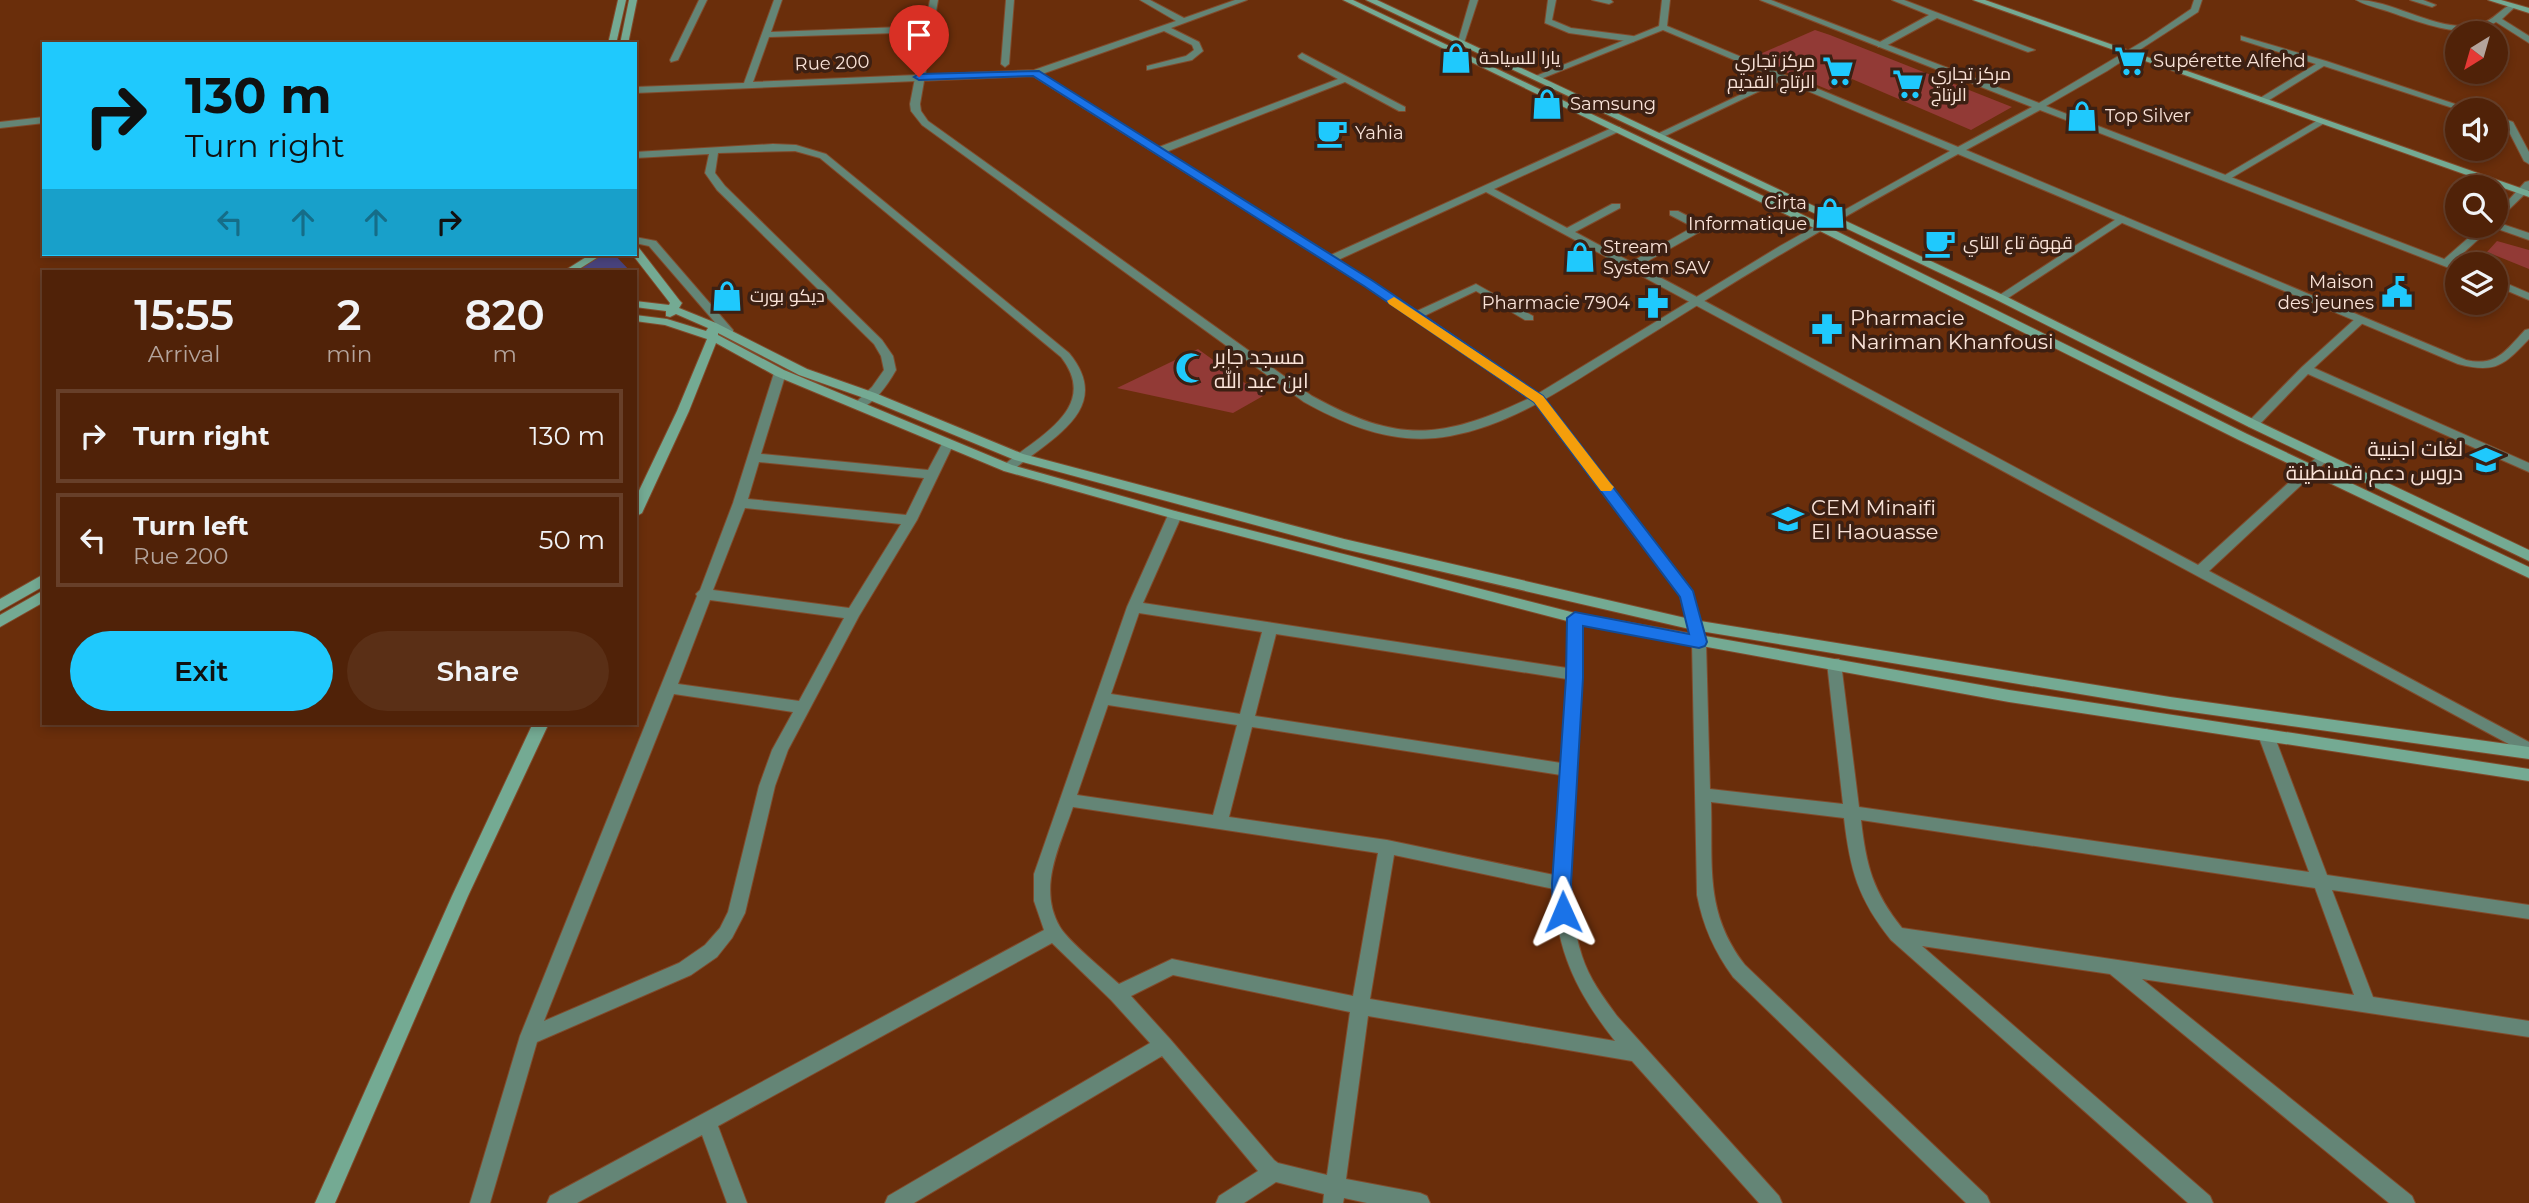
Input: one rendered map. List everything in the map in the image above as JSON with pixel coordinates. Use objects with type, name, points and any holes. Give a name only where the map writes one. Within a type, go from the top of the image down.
[{"type":"main road","points":[[612,42],[622,0]]},
{"type":"main road","points":[[624,42],[633,0]]},
{"type":"main road","points":[[1347,0],[1820,226],[2311,469],[2529,573]]},
{"type":"main road","points":[[1370,0],[2001,298],[2253,424],[2529,556]]},
{"type":"main road","points":[[1977,0],[2527,190]]},
{"type":"main road","points":[[2491,0],[2529,5]]},
{"type":"main road","points":[[2512,3],[2529,12]]},
{"type":"main road","points":[[637,253],[676,303],[670,316]]},
{"type":"main road","points":[[571,270],[595,256]]},
{"type":"main road","points":[[637,305],[713,331],[780,373],[1008,468],[1175,515],[1575,618],[2529,751]]},
{"type":"main road","points":[[637,318],[670,316]]},
{"type":"main road","points":[[713,331],[729,332],[803,372],[871,396],[1020,457],[1344,544],[1697,633],[1834,663],[2008,696],[2529,775]]},
{"type":"main road","points":[[637,509],[683,411],[713,331]]},
{"type":"main road","points":[[0,606],[42,580]]},
{"type":"main road","points":[[0,622],[42,596]]},
{"type":"main road","points":[[325,1203],[460,896],[540,725]]},
{"type":"street","points":[[633,0],[644,0]]},
{"type":"street","points":[[674,60],[703,0]]},
{"type":"street","points":[[748,84],[778,0]]},
{"type":"street","points":[[934,0],[926,29],[915,103],[916,111],[925,123],[1330,412],[1374,430],[1438,433],[1468,429],[1496,421],[1538,399],[1820,226],[1958,152],[2129,53],[2195,10],[2198,0]]},
{"type":"street","points":[[1005,64],[1010,0]]},
{"type":"street","points":[[1144,0],[1183,21]]},
{"type":"street","name":"Rue 200","points":[[637,90],[1035,73],[1243,0]]},
{"type":"street","points":[[1460,43],[1474,0]]},
{"type":"street","points":[[1552,0],[1548,21],[1569,30],[1633,39]]},
{"type":"street","points":[[1596,0],[1609,2]]},
{"type":"street","points":[[1663,27],[1667,0]]},
{"type":"street","points":[[1764,0],[2445,262]]},
{"type":"street","points":[[1896,0],[2031,50]]},
{"type":"street","points":[[2360,0],[2455,26],[2478,27],[2495,18],[2512,3]]},
{"type":"street","points":[[2414,0],[2432,5]]},
{"type":"street","points":[[1881,45],[1936,15]]},
{"type":"street","points":[[2495,18],[2529,40]]},
{"type":"street","points":[[1150,68],[1189,58],[1199,51],[1196,44],[1165,27]]},
{"type":"street","points":[[1535,78],[1663,27],[2462,362],[2488,368],[2496,365],[2529,332]]},
{"type":"street","points":[[765,35],[926,29]]},
{"type":"street","points":[[2244,37],[2445,103]]},
{"type":"street","points":[[1301,56],[1402,108]]},
{"type":"street","points":[[2263,100],[2323,63]]},
{"type":"street","points":[[1035,73],[1416,316],[1538,399],[1687,595],[1697,633],[1704,895],[1710,924],[1721,948],[1739,971],[1980,1203]]},
{"type":"street","points":[[1658,136],[1783,78]]},
{"type":"street","points":[[1164,154],[1350,81]]},
{"type":"street","points":[[0,135],[3,125],[42,120]]},
{"type":"street","points":[[2225,178],[2323,121]]},
{"type":"street","points":[[2508,123],[2529,161]]},
{"type":"street","points":[[1329,260],[1617,129]]},
{"type":"street","points":[[637,155],[774,147],[796,148],[823,156],[1065,355],[1077,373],[1081,390],[1077,405],[1058,429],[1008,468]]},
{"type":"street","points":[[714,150],[710,173],[720,188],[878,342],[887,356],[890,370],[871,396],[858,406]]},
{"type":"street","points":[[1485,188],[2529,751]]},
{"type":"street","points":[[2508,208],[2527,190]]},
{"type":"street","points":[[1567,232],[1616,206]]},
{"type":"street","points":[[1631,266],[1701,227],[1674,213]]},
{"type":"street","points":[[2001,298],[2121,219]]},
{"type":"street","points":[[2508,229],[2529,237]]},
{"type":"street","points":[[2464,252],[2477,238]]},
{"type":"street","points":[[637,240],[652,243],[729,332]]},
{"type":"street","points":[[1416,316],[1476,287],[1529,318]]},
{"type":"street","points":[[2508,287],[2529,297]]},
{"type":"street","points":[[2253,424],[2306,369],[2360,320]]},
{"type":"street","points":[[2306,369],[2529,468]]},
{"type":"street","points":[[480,1203],[529,1036],[740,503],[780,373]]},
{"type":"street","points":[[529,1036],[685,969],[710,951],[726,933],[736,913],[767,786],[780,750],[852,614],[910,520],[930,474],[948,443]]},
{"type":"street","points":[[755,458],[930,474]]},
{"type":"street","points":[[2199,572],[2323,458]]},
{"type":"street","points":[[740,503],[910,520]]},
{"type":"street","points":[[1175,515],[1134,607],[1067,800],[1042,874],[1042,901],[1054,933],[1117,994],[1164,1045],[1267,1167],[1334,1195],[1420,1203]]},
{"type":"street","points":[[703,594],[852,614]]},
{"type":"street","points":[[1134,607],[1574,675]]},
{"type":"street","points":[[1575,618],[1562,884],[1563,912],[1571,948],[1581,976],[1598,1004],[1637,1053],[1772,1203]]},
{"type":"street","points":[[1220,820],[1270,628]]},
{"type":"street","points":[[1834,663],[1857,858],[1865,888],[1875,909],[1897,935],[2203,1203]]},
{"type":"street","points":[[669,688],[801,707]]},
{"type":"street","points":[[1104,699],[1569,770]]},
{"type":"street","points":[[2266,735],[2367,1005]]},
{"type":"street","points":[[1702,794],[1852,812],[2529,912]]},
{"type":"street","points":[[1067,800],[1220,820],[1387,847],[1562,884]]},
{"type":"street","points":[[1334,1195],[1360,1006],[1387,847]]},
{"type":"street","points":[[557,1203],[1054,933]]},
{"type":"street","points":[[1897,935],[2529,1029]]},
{"type":"street","points":[[1117,994],[1172,967],[1360,1006],[1637,1053]]},
{"type":"street","points":[[2115,968],[2404,1203]]},
{"type":"street","points":[[895,1203],[1164,1045]]},
{"type":"street","points":[[707,1123],[737,1203]]},
{"type":"street","points":[[1226,1203],[1274,1172]]},
{"type":"shaded area","points":[[601,256],[616,256],[629,270],[577,270]]},
{"type":"building","name":"مركز تجاري الرتاج","points":[[1815,30],[2012,107],[1971,130],[1852,79],[1829,90],[1751,58]]},
{"type":"building","points":[[2497,241],[2529,250],[2529,269],[2508,260],[2508,252],[2487,252]]},
{"type":"building","name":"مسجد جابر ابن عبد الله","points":[[1198,349],[1263,396],[1233,413],[1117,388]]},
{"type":"slow traffic","points":[[1394,301],[1538,399],[1606,487]]},
{"type":"place","name":"يارا للسياحة","points":[[1456,58]]},
{"type":"place","name":"Supérette Alfehd","points":[[2130,61]]},
{"type":"place","name":"مركز تجاري الرتاج القديم","points":[[1838,71]]},
{"type":"place","name":"مركز تجاري الرتاج","points":[[1908,84]]},
{"type":"place","name":"Samsung","points":[[1547,104]]},
{"type":"place","name":"Top Silver","points":[[2082,116]]},
{"type":"place","name":"Yahia","points":[[1332,133]]},
{"type":"place","name":"Cirta Informatique","points":[[1830,213]]},
{"type":"place","name":"قهوة تاع التاي","points":[[1940,243]]},
{"type":"place","name":"Stream System SAV","points":[[1580,257]]},
{"type":"place","name":"Maison des jeunes","points":[[2397,292]]},
{"type":"place","name":"ديكو بورت","points":[[727,296]]},
{"type":"place","name":"Pharmacie 7904","points":[[1653,303]]},
{"type":"place","name":"Pharmacie Nariman Khanfousi","points":[[1827,329]]},
{"type":"place","name":"مسجد جابر ابن عبد الله","points":[[1191,368]]},
{"type":"place","name":"لغات اجنبية دروس دعم قسنطينة","points":[[2486,460]]},
{"type":"place","name":"CEM Minaifi El Haouasse","points":[[1788,519]]},
{"type":"route","points":[[919,77],[1035,73],[1369,284],[1538,399],[1687,595],[1699,642],[1575,618],[1562,884],[1563,912]]}]
